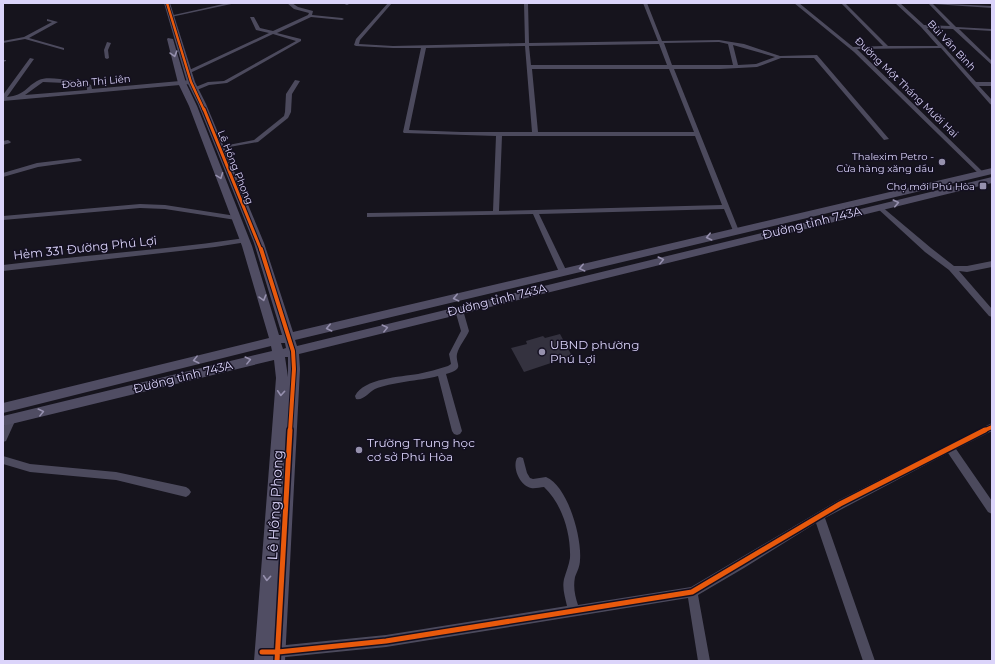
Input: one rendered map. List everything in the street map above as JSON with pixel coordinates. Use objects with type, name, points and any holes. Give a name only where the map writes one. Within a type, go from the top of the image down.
[{"type":"main road","name":"Lê Hồng Phong","points":[[160,3],[189,84],[220,148],[259,243],[290,337],[293,351],[293,376],[278,657]]},
{"type":"main road","name":"Lê Hồng Phong","points":[[167,3],[188,72],[193,106],[245,240],[279,354],[282,378],[262,656]]},
{"type":"main road","points":[[987,172],[992,180]]},
{"type":"main road","name":"Đường tỉnh 743A","points":[[3,408],[290,337],[987,172]]},
{"type":"main road","name":"Đường tỉnh 743A","points":[[8,420],[879,206],[992,180]]},
{"type":"main road","points":[[871,200],[879,206]]},
{"type":"main road","points":[[736,231],[744,240]]},
{"type":"main road","points":[[628,257],[634,267]]},
{"type":"main road","points":[[510,285],[515,296]]},
{"type":"street","points":[[171,16],[234,3]]},
{"type":"street","points":[[289,3],[296,8],[310,12],[310,16]]},
{"type":"street","points":[[390,3],[358,40],[356,45],[527,45],[661,41],[719,41],[756,49],[780,58]]},
{"type":"street","points":[[526,3],[527,45],[535,133]]},
{"type":"street","points":[[645,3],[736,231]]},
{"type":"street","name":"Đường Một Tháng Mười Hai","points":[[796,3],[853,48],[987,172]]},
{"type":"street","points":[[843,3],[886,47]]},
{"type":"street","name":"Bùi Văn Bình","points":[[897,3],[923,26],[992,103]]},
{"type":"street","points":[[930,3],[992,7]]},
{"type":"street","points":[[930,3],[992,64]]},
{"type":"street","points":[[188,72],[310,16],[342,19]]},
{"type":"street","points":[[252,18],[258,29],[273,33]]},
{"type":"street","points":[[3,42],[25,38],[56,22],[49,20]]},
{"type":"street","points":[[923,26],[992,30]]},
{"type":"street","name":"Đoàn Thị Liên","points":[[3,99],[90,90],[225,82],[299,40],[273,33]]},
{"type":"street","points":[[25,38],[62,49]]},
{"type":"street","points":[[107,58],[106,50],[109,43]]},
{"type":"street","points":[[730,43],[736,66]]},
{"type":"street","points":[[424,46],[406,132],[461,134],[697,134]]},
{"type":"street","points":[[853,48],[942,47]]},
{"type":"street","points":[[983,55],[992,56]]},
{"type":"street","points":[[529,67],[736,66],[757,65],[780,58],[815,56],[886,139]]},
{"type":"street","points":[[3,99],[32,59]]},
{"type":"street","points":[[20,97],[42,80],[79,83],[90,86],[90,90]]},
{"type":"street","points":[[220,148],[256,141],[286,116],[288,112],[289,94],[297,81]]},
{"type":"street","points":[[976,84],[992,84]]},
{"type":"street","points":[[496,213],[499,133]]},
{"type":"street","points":[[3,175],[38,165],[79,160]]},
{"type":"street","points":[[3,218],[140,206],[165,207],[236,218]]},
{"type":"street","points":[[879,206],[928,250],[952,268],[992,314]]},
{"type":"street","points":[[369,215],[726,207]]},
{"type":"street","points":[[535,212],[564,272]]},
{"type":"street","name":"Hẻm 331 Đường Phú Lợi","points":[[3,268],[138,252],[169,251],[245,240]]},
{"type":"street","points":[[952,268],[967,269],[992,264]]},
{"type":"street","points":[[360,396],[365,390],[385,382],[417,377],[451,369],[455,365],[453,354],[465,331],[459,310]]},
{"type":"street","points":[[440,372],[457,431]]},
{"type":"street","points":[[3,438],[8,420]]},
{"type":"street","points":[[262,656],[278,657],[386,641],[692,592],[716,580],[819,516],[892,476],[992,427]]},
{"type":"street","points":[[950,448],[992,509]]},
{"type":"street","points":[[3,460],[30,468],[116,476],[186,492]]},
{"type":"street","points":[[520,461],[524,477],[527,482],[546,482],[557,495],[564,507],[574,542],[575,560],[569,588],[574,611]]},
{"type":"street","points":[[819,516],[869,661]]},
{"type":"street","points":[[692,592],[704,661]]},
{"type":"building","name":"UBND phường Phú Lợi","points":[[560,334],[572,356],[524,372],[511,348],[527,344],[526,341],[543,336],[545,338]]},
{"type":"cycle path","points":[[167,3],[191,82],[202,104],[259,243],[293,351],[294,369],[277,661]]},
{"type":"cycle path","points":[[262,652],[278,652],[386,641],[692,592],[840,504],[992,427]]},
{"type":"place","name":"Thalexim Petro - Cửa hàng xăng dầu","points":[[942,162]]},
{"type":"place","name":"Chợ mới Phú Hòa","points":[[983,186]]},
{"type":"place","name":"UBND phường Phú Lợi","points":[[542,352]]},
{"type":"place","name":"Trường Trung học cơ sở Phú Hòa","points":[[359,450]]}]
